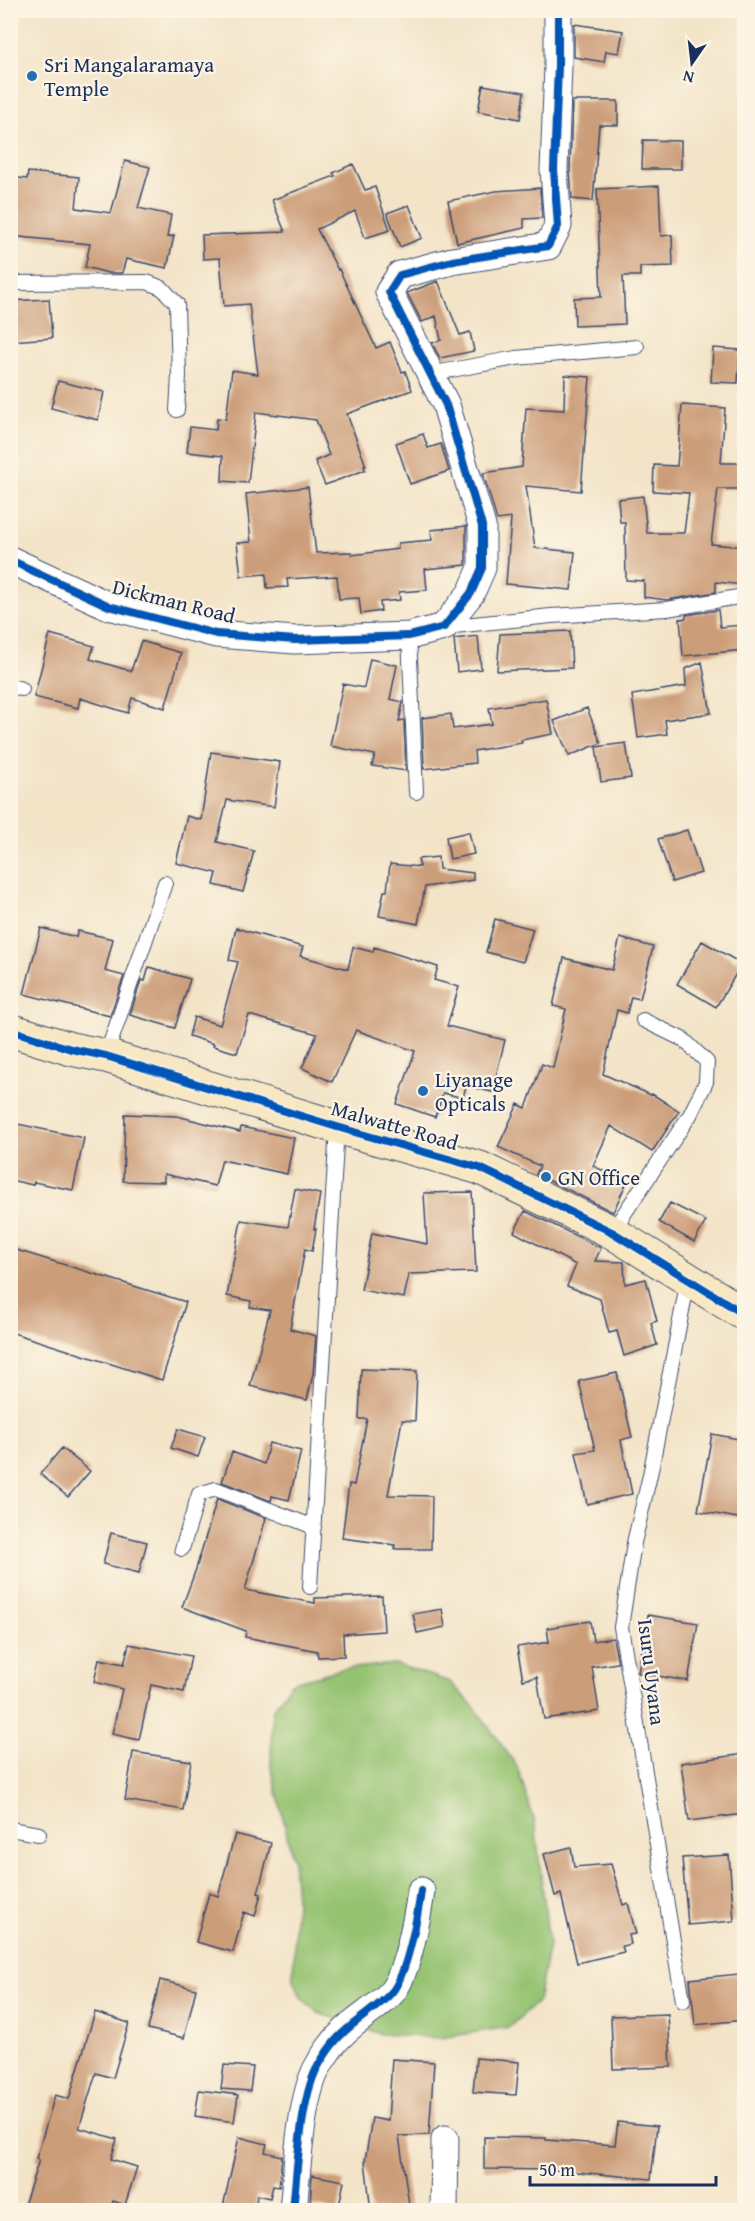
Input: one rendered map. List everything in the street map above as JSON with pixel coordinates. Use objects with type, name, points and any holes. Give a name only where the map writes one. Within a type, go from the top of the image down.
[{"type":"street","points":[[444,627],[471,593],[482,568],[482,526],[446,405],[389,292],[400,275],[452,261],[548,246],[558,226],[554,170],[558,10]]},
{"type":"street","name":"Dickman Road","points":[[10,560],[109,606],[216,634],[296,640],[410,636],[444,627]]},
{"type":"street","name":"Malwatte Road","points":[[10,1030],[71,1049],[106,1056],[480,1168],[612,1232],[744,1314]]},
{"type":"street","points":[[293,2211],[308,2092],[316,2070],[341,2034],[394,1990],[417,1920],[421,1890]]},
{"type":"street","points":[[444,2211],[445,2139]]},
{"type":"lane","points":[[10,283],[147,282],[162,288],[177,304],[179,376],[177,410]]},
{"type":"lane","points":[[430,374],[516,358],[637,347]]},
{"type":"lane","points":[[444,627],[551,616],[667,609],[744,596]]},
{"type":"lane","points":[[410,636],[416,792]]},
{"type":"lane","points":[[106,1056],[165,883]]},
{"type":"lane","points":[[612,1232],[690,1115],[706,1082],[707,1062],[684,1040],[643,1020]]},
{"type":"lane","points":[[310,1587],[337,1127]]},
{"type":"lane","name":"Isuru Uyana","points":[[682,2001],[621,1627],[633,1543],[650,1475],[688,1279]]},
{"type":"lane","points":[[182,1549],[199,1494],[216,1489],[314,1527]]},
{"type":"lane","points":[[10,1829],[39,1834]]},
{"type":"green space","points":[[395,1664],[450,1682],[475,1708],[517,1766],[535,1823],[549,1944],[538,2001],[509,2027],[440,2038],[381,2034],[318,2013],[301,1997],[293,1977],[296,1900],[293,1860],[271,1767],[272,1711],[291,1683],[342,1669]]},
{"type":"building","points":[[574,24],[623,31],[619,53],[606,51],[604,62],[574,57]]},
{"type":"building","points":[[483,85],[524,92],[520,119],[478,111]]},
{"type":"building","points":[[572,101],[618,101],[618,125],[599,125],[593,201],[572,199],[570,170]]},
{"type":"building","points":[[643,140],[681,141],[681,169],[642,169]]},
{"type":"building","points":[[125,161],[150,167],[138,208],[171,215],[167,237],[174,236],[167,268],[126,259],[122,273],[108,273],[85,267],[90,244],[10,236],[10,177],[27,179],[28,172],[79,177],[76,208],[111,213]]},
{"type":"building","points":[[353,164],[365,190],[375,187],[390,230],[365,238],[355,211],[317,229],[339,269],[376,348],[390,342],[412,390],[347,414],[366,466],[364,466],[365,470],[325,485],[315,461],[329,455],[316,420],[256,412],[248,483],[222,481],[223,456],[187,452],[190,427],[216,430],[217,418],[226,419],[232,370],[258,374],[249,304],[224,306],[220,258],[203,259],[202,235],[285,232],[272,200],[335,176],[333,173]]},
{"type":"building","points":[[659,186],[661,236],[672,235],[673,266],[640,267],[640,276],[623,276],[625,324],[575,326],[574,298],[601,297],[597,189]]},
{"type":"building","points":[[540,188],[542,218],[524,219],[524,228],[457,243],[448,201],[496,191]]},
{"type":"building","points":[[409,205],[422,238],[400,247],[387,213]]},
{"type":"building","points":[[438,281],[460,335],[470,332],[474,351],[440,358],[432,343],[441,340],[436,316],[422,322],[407,293]]},
{"type":"building","points":[[49,299],[52,338],[10,341],[10,301]]},
{"type":"building","points":[[713,348],[740,350],[738,383],[711,382]]},
{"type":"building","points":[[565,375],[590,377],[581,491],[526,486],[535,548],[575,552],[571,590],[506,584],[511,518],[497,520],[483,473],[522,467],[526,408],[564,410]]},
{"type":"building","points":[[58,381],[104,392],[98,420],[51,408]]},
{"type":"building","points":[[682,405],[725,408],[721,463],[744,463],[744,489],[718,489],[711,544],[744,547],[744,585],[716,582],[716,592],[667,600],[644,597],[644,581],[626,580],[625,522],[620,522],[618,499],[643,496],[647,533],[684,533],[689,493],[653,491],[654,465],[677,466]]},
{"type":"building","points":[[423,434],[428,448],[441,444],[449,471],[410,484],[396,443]]},
{"type":"building","points":[[308,487],[316,553],[352,552],[352,555],[398,549],[398,543],[432,540],[431,530],[466,526],[466,565],[425,569],[427,590],[399,592],[400,600],[380,602],[381,611],[361,614],[359,598],[339,599],[337,576],[287,579],[288,587],[267,588],[266,574],[241,576],[237,543],[251,542],[246,494]]},
{"type":"building","points":[[718,610],[720,627],[744,625],[744,650],[683,656],[680,619],[686,618],[686,615]]},
{"type":"building","points":[[570,631],[572,668],[497,671],[500,634]]},
{"type":"building","points":[[50,634],[94,646],[90,659],[131,671],[141,641],[181,653],[165,708],[132,698],[128,713],[80,698],[78,708],[34,697]]},
{"type":"building","points":[[478,636],[481,669],[457,672],[454,639]]},
{"type":"building","points":[[370,659],[397,665],[390,699],[403,702],[399,721],[404,720],[406,771],[372,766],[375,755],[330,746],[343,684],[364,688]]},
{"type":"building","points":[[702,662],[711,713],[665,720],[667,734],[638,738],[632,695],[686,686],[685,669]]},
{"type":"building","points":[[546,699],[553,734],[521,740],[522,743],[474,751],[475,763],[424,769],[422,718],[451,714],[453,729],[492,724],[489,708]]},
{"type":"building","points":[[587,708],[601,743],[569,756],[554,721]]},
{"type":"building","points":[[626,743],[631,778],[601,782],[596,747]]},
{"type":"building","points":[[211,752],[280,762],[274,807],[227,800],[217,842],[254,851],[243,892],[214,885],[217,873],[176,863],[187,816],[201,820]]},
{"type":"building","points":[[687,830],[701,873],[672,882],[658,839]]},
{"type":"building","points":[[469,832],[474,854],[450,859],[446,837]]},
{"type":"building","points":[[438,857],[439,869],[473,873],[473,880],[425,887],[418,924],[379,916],[384,891],[387,891],[390,864],[420,867],[418,859]]},
{"type":"building","points":[[495,919],[533,929],[523,962],[486,952]]},
{"type":"building","points":[[41,928],[76,937],[78,931],[113,939],[105,971],[124,976],[110,1016],[24,994]]},
{"type":"building","points":[[236,928],[303,947],[300,956],[348,969],[353,947],[373,952],[374,947],[438,967],[434,980],[459,987],[447,1026],[505,1040],[492,1092],[466,1086],[463,1098],[443,1093],[435,1117],[397,1104],[415,1051],[356,1030],[332,1082],[302,1068],[317,1034],[249,1015],[237,1053],[189,1036],[194,1017],[220,1025],[238,962],[229,960]]},
{"type":"building","points":[[620,938],[653,947],[640,999],[631,997],[627,1013],[617,1010],[603,1074],[652,1094],[679,1111],[652,1152],[611,1126],[593,1166],[627,1182],[613,1212],[536,1174],[540,1166],[498,1147],[518,1104],[526,1108],[542,1064],[553,1068],[566,1009],[553,1006],[564,958],[612,970]]},
{"type":"building","points":[[702,941],[742,964],[716,1007],[677,984]]},
{"type":"building","points":[[149,967],[190,979],[175,1028],[130,1015],[141,980],[145,981]]},
{"type":"building","points":[[125,1114],[177,1116],[240,1132],[241,1127],[294,1138],[287,1174],[222,1160],[215,1186],[164,1174],[164,1182],[123,1181]]},
{"type":"building","points":[[13,1123],[84,1138],[73,1190],[10,1180],[10,1135]]},
{"type":"building","points":[[295,1189],[320,1194],[312,1251],[305,1249],[290,1329],[316,1336],[313,1374],[307,1400],[250,1386],[270,1310],[250,1307],[251,1301],[227,1296],[241,1220],[288,1227]]},
{"type":"building","points":[[472,1192],[476,1272],[409,1274],[404,1298],[361,1290],[372,1233],[427,1244],[424,1193]]},
{"type":"building","points":[[670,1203],[706,1221],[694,1242],[659,1222]]},
{"type":"building","points":[[525,1211],[601,1248],[595,1261],[624,1262],[625,1284],[646,1279],[657,1321],[651,1323],[657,1345],[624,1356],[617,1331],[609,1333],[600,1299],[567,1286],[576,1265],[514,1232]]},
{"type":"building","points":[[10,1248],[186,1302],[162,1380],[10,1332]]},
{"type":"building","points":[[361,1369],[417,1371],[415,1421],[402,1420],[388,1495],[432,1496],[431,1549],[395,1549],[395,1545],[342,1538],[349,1484],[354,1485],[367,1419],[359,1419]]},
{"type":"building","points":[[617,1373],[632,1437],[621,1440],[632,1494],[587,1504],[576,1453],[595,1450],[579,1381]]},
{"type":"building","points":[[178,1429],[205,1437],[198,1457],[171,1448]]},
{"type":"building","points":[[712,1434],[744,1440],[744,1519],[698,1511]]},
{"type":"building","points":[[269,1443],[301,1451],[289,1500],[272,1496],[271,1501],[222,1482],[232,1452],[264,1464]]},
{"type":"building","points":[[62,1448],[90,1471],[68,1497],[40,1474]]},
{"type":"building","points":[[217,1499],[266,1518],[245,1590],[315,1603],[315,1598],[382,1596],[384,1631],[343,1634],[344,1656],[318,1657],[317,1651],[245,1637],[246,1631],[182,1607]]},
{"type":"building","points":[[111,1533],[147,1542],[139,1573],[103,1564]]},
{"type":"building","points":[[442,1609],[445,1627],[417,1633],[413,1614]]},
{"type":"building","points":[[648,1615],[698,1623],[688,1681],[638,1673]]},
{"type":"building","points":[[590,1621],[593,1641],[613,1638],[618,1663],[592,1667],[599,1711],[544,1719],[537,1677],[523,1680],[517,1647],[549,1642],[547,1628]]},
{"type":"building","points":[[129,1644],[191,1656],[184,1692],[151,1685],[139,1740],[112,1734],[122,1689],[94,1682],[99,1659],[124,1664]]},
{"type":"building","points":[[133,1752],[191,1761],[183,1810],[125,1800]]},
{"type":"building","points":[[744,1754],[744,1814],[689,1821],[681,1763]]},
{"type":"building","points":[[235,1834],[271,1843],[258,1893],[261,1894],[255,1916],[244,1912],[233,1952],[196,1942],[209,1893],[218,1896]]},
{"type":"building","points":[[571,1847],[574,1867],[611,1864],[623,1905],[628,1903],[636,1934],[629,1935],[631,1944],[622,1946],[624,1952],[577,1963],[561,1894],[555,1896],[544,1854]]},
{"type":"building","points":[[729,1855],[734,1921],[688,1925],[682,1858]]},
{"type":"building","points":[[739,1974],[744,2020],[695,2025],[690,1979]]},
{"type":"building","points":[[160,1980],[196,1989],[184,2038],[148,2029]]},
{"type":"building","points":[[95,2012],[129,2023],[113,2078],[96,2073],[79,2128],[117,2139],[111,2159],[137,2167],[125,2205],[113,2201],[110,2211],[22,2211],[39,2160],[36,2159],[55,2095],[69,2099]]},
{"type":"building","points":[[668,2014],[671,2067],[613,2069],[611,2016]]},
{"type":"building","points":[[476,2058],[519,2062],[516,2095],[473,2092]]},
{"type":"building","points":[[392,2059],[434,2062],[429,2135],[399,2136],[410,2211],[371,2211],[365,2161],[372,2118],[388,2121]]},
{"type":"building","points":[[224,2065],[253,2067],[250,2091],[221,2089]]},
{"type":"building","points":[[199,2090],[238,2095],[234,2122],[195,2116]]},
{"type":"building","points":[[618,2122],[657,2126],[651,2179],[546,2169],[484,2169],[484,2137],[546,2138],[546,2140],[615,2145]]},
{"type":"building","points":[[239,2137],[267,2144],[265,2152],[282,2156],[279,2187],[273,2186],[270,2198],[257,2195],[255,2211],[222,2211]]},
{"type":"building","points":[[312,2175],[344,2181],[338,2211],[310,2206]]},
{"type":"cycle path","points":[[10,560],[109,606],[216,634],[295,640],[409,636],[444,627],[471,593],[482,568],[482,526],[446,405],[389,292],[400,275],[452,261],[548,246],[558,226],[554,170],[558,10]]},
{"type":"cycle path","points":[[10,1030],[71,1049],[106,1056],[480,1168],[612,1232],[744,1314]]},
{"type":"cycle path","points":[[293,2210],[303,2119],[316,2070],[339,2037],[392,1992],[402,1972],[411,1943],[421,1891]]},
{"type":"place","name":"Sri Mangalaramaya Temple","points":[[32,76]]},
{"type":"place","name":"Liyanage Opticals","points":[[423,1091]]},
{"type":"place","name":"GN Office","points":[[546,1177]]}]
